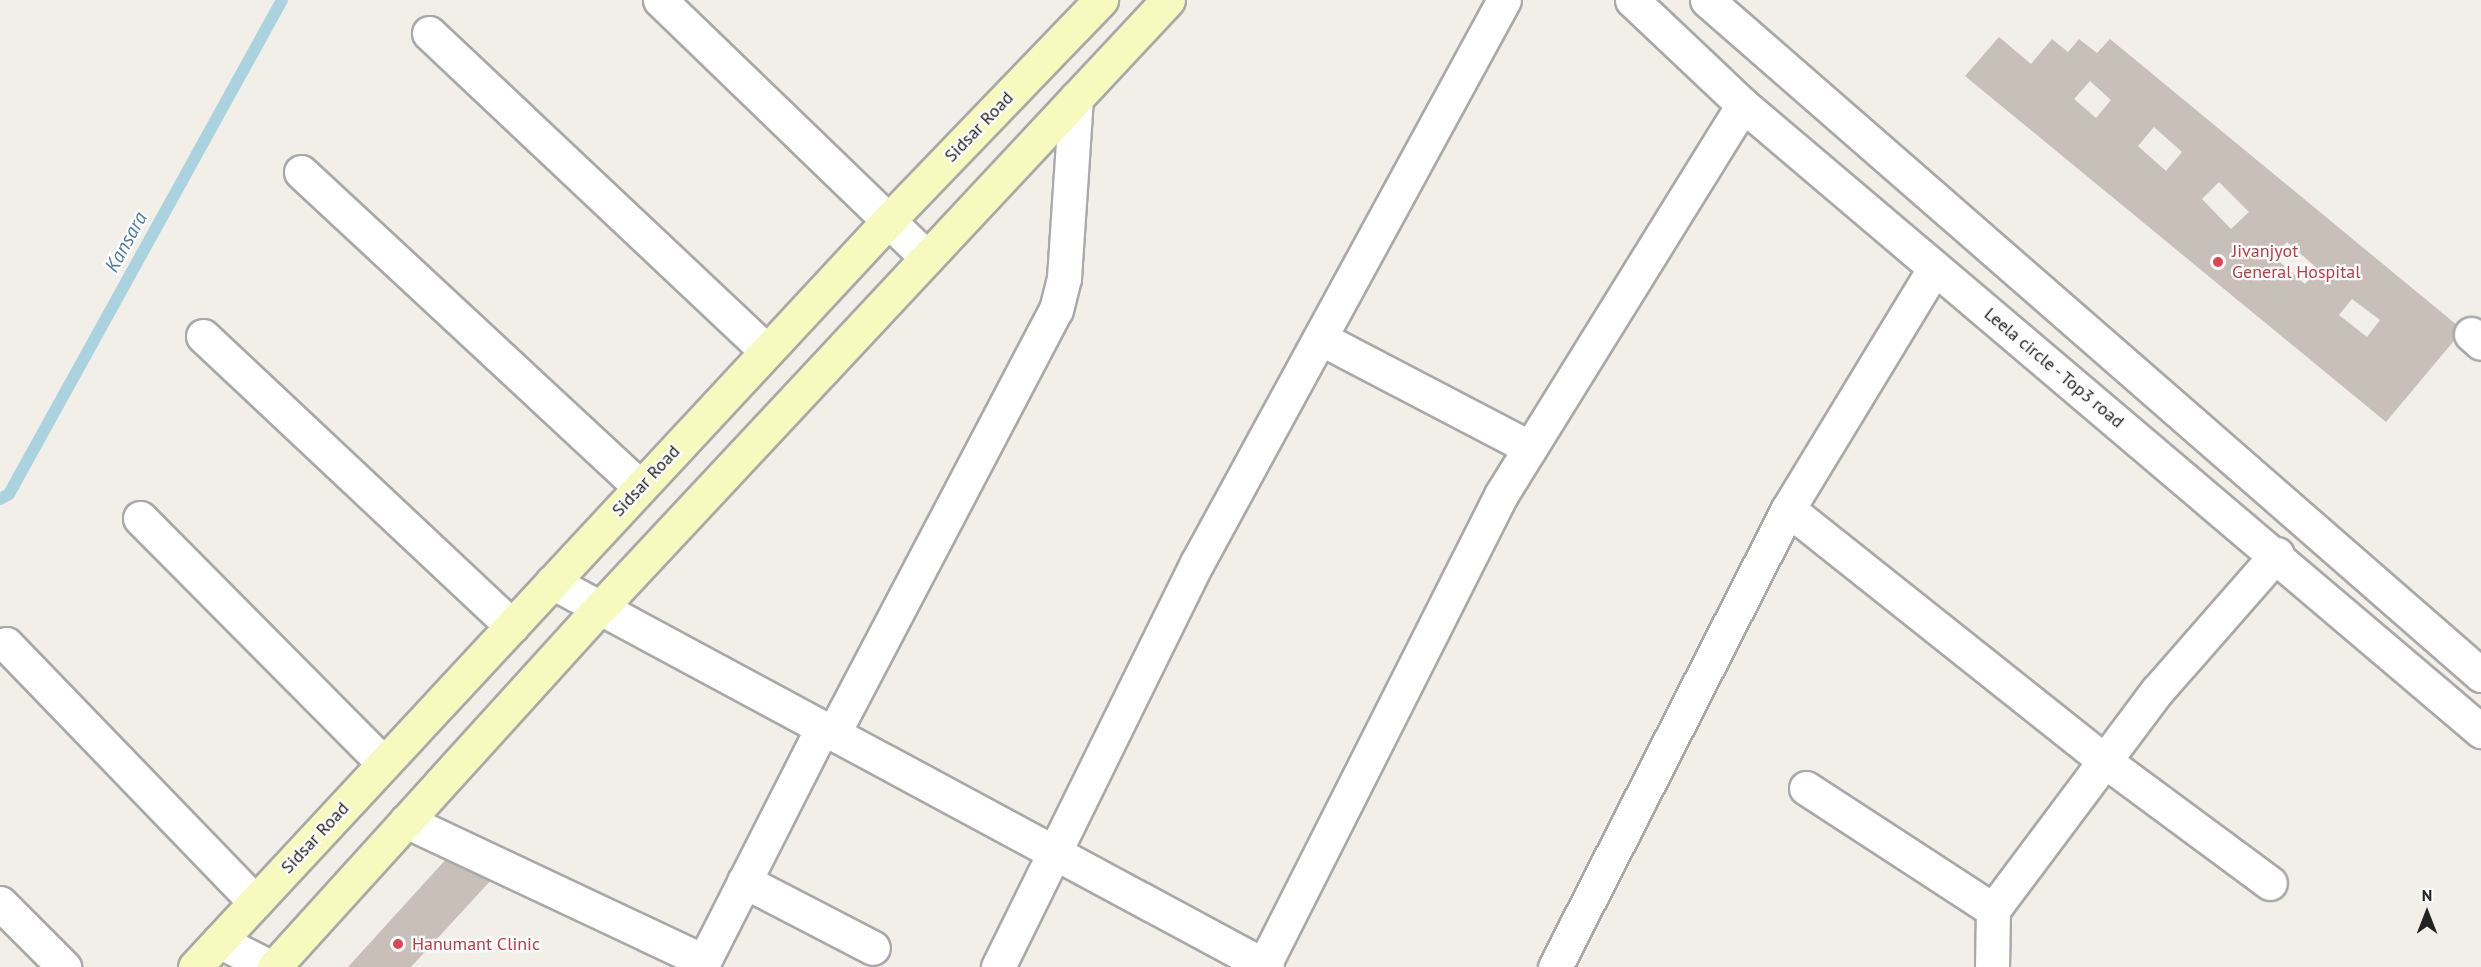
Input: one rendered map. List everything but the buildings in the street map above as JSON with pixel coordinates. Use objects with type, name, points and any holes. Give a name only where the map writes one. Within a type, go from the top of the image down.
[{"type":"main road","name":"Sidsar Road","points":[[195,967],[889,219],[1101,0]]},
{"type":"main road","points":[[274,967],[600,608],[1167,0]]},
{"type":"street","points":[[660,0],[927,258]]},
{"type":"street","points":[[998,967],[1051,851],[1197,563],[1504,0]]},
{"type":"street","name":"Leela circle - Top3 road","points":[[1632,0],[1743,105],[1934,269],[2277,554],[2481,731]]},
{"type":"street","points":[[1707,0],[2481,675]]},
{"type":"street","points":[[429,33],[767,351]]},
{"type":"street","points":[[406,821],[703,964],[744,881],[1056,310],[1064,278],[1076,98]]},
{"type":"street","points":[[552,582],[1265,966],[1501,495],[1743,105]]},
{"type":"street","points":[[301,172],[640,487]]},
{"type":"street","points":[[1899,238],[1932,198]]},
{"type":"street","points":[[1555,967],[1788,509],[1934,269]]},
{"type":"street","points":[[202,336],[512,626]]},
{"type":"street","points":[[1320,338],[1530,448]]},
{"type":"street","points":[[1788,509],[2105,761],[2270,883]]},
{"type":"street","points":[[140,518],[384,764]]},
{"type":"street","points":[[1992,967],[1993,910],[2157,691],[2277,554]]},
{"type":"street","points":[[6,644],[255,903]]},
{"type":"street","points":[[1806,788],[1993,910]]},
{"type":"street","points":[[744,881],[873,948]]},
{"type":"street","points":[[0,903],[64,967]]},
{"type":"street","points":[[219,941],[270,967]]},
{"type":"waterway","name":"Kansara","points":[[0,499],[9,494],[282,0]]},
{"type":"place","name":"Jivanjyot General Hospital","points":[[2218,262]]},
{"type":"place","name":"Hanumant Clinic","points":[[398,944]]}]
